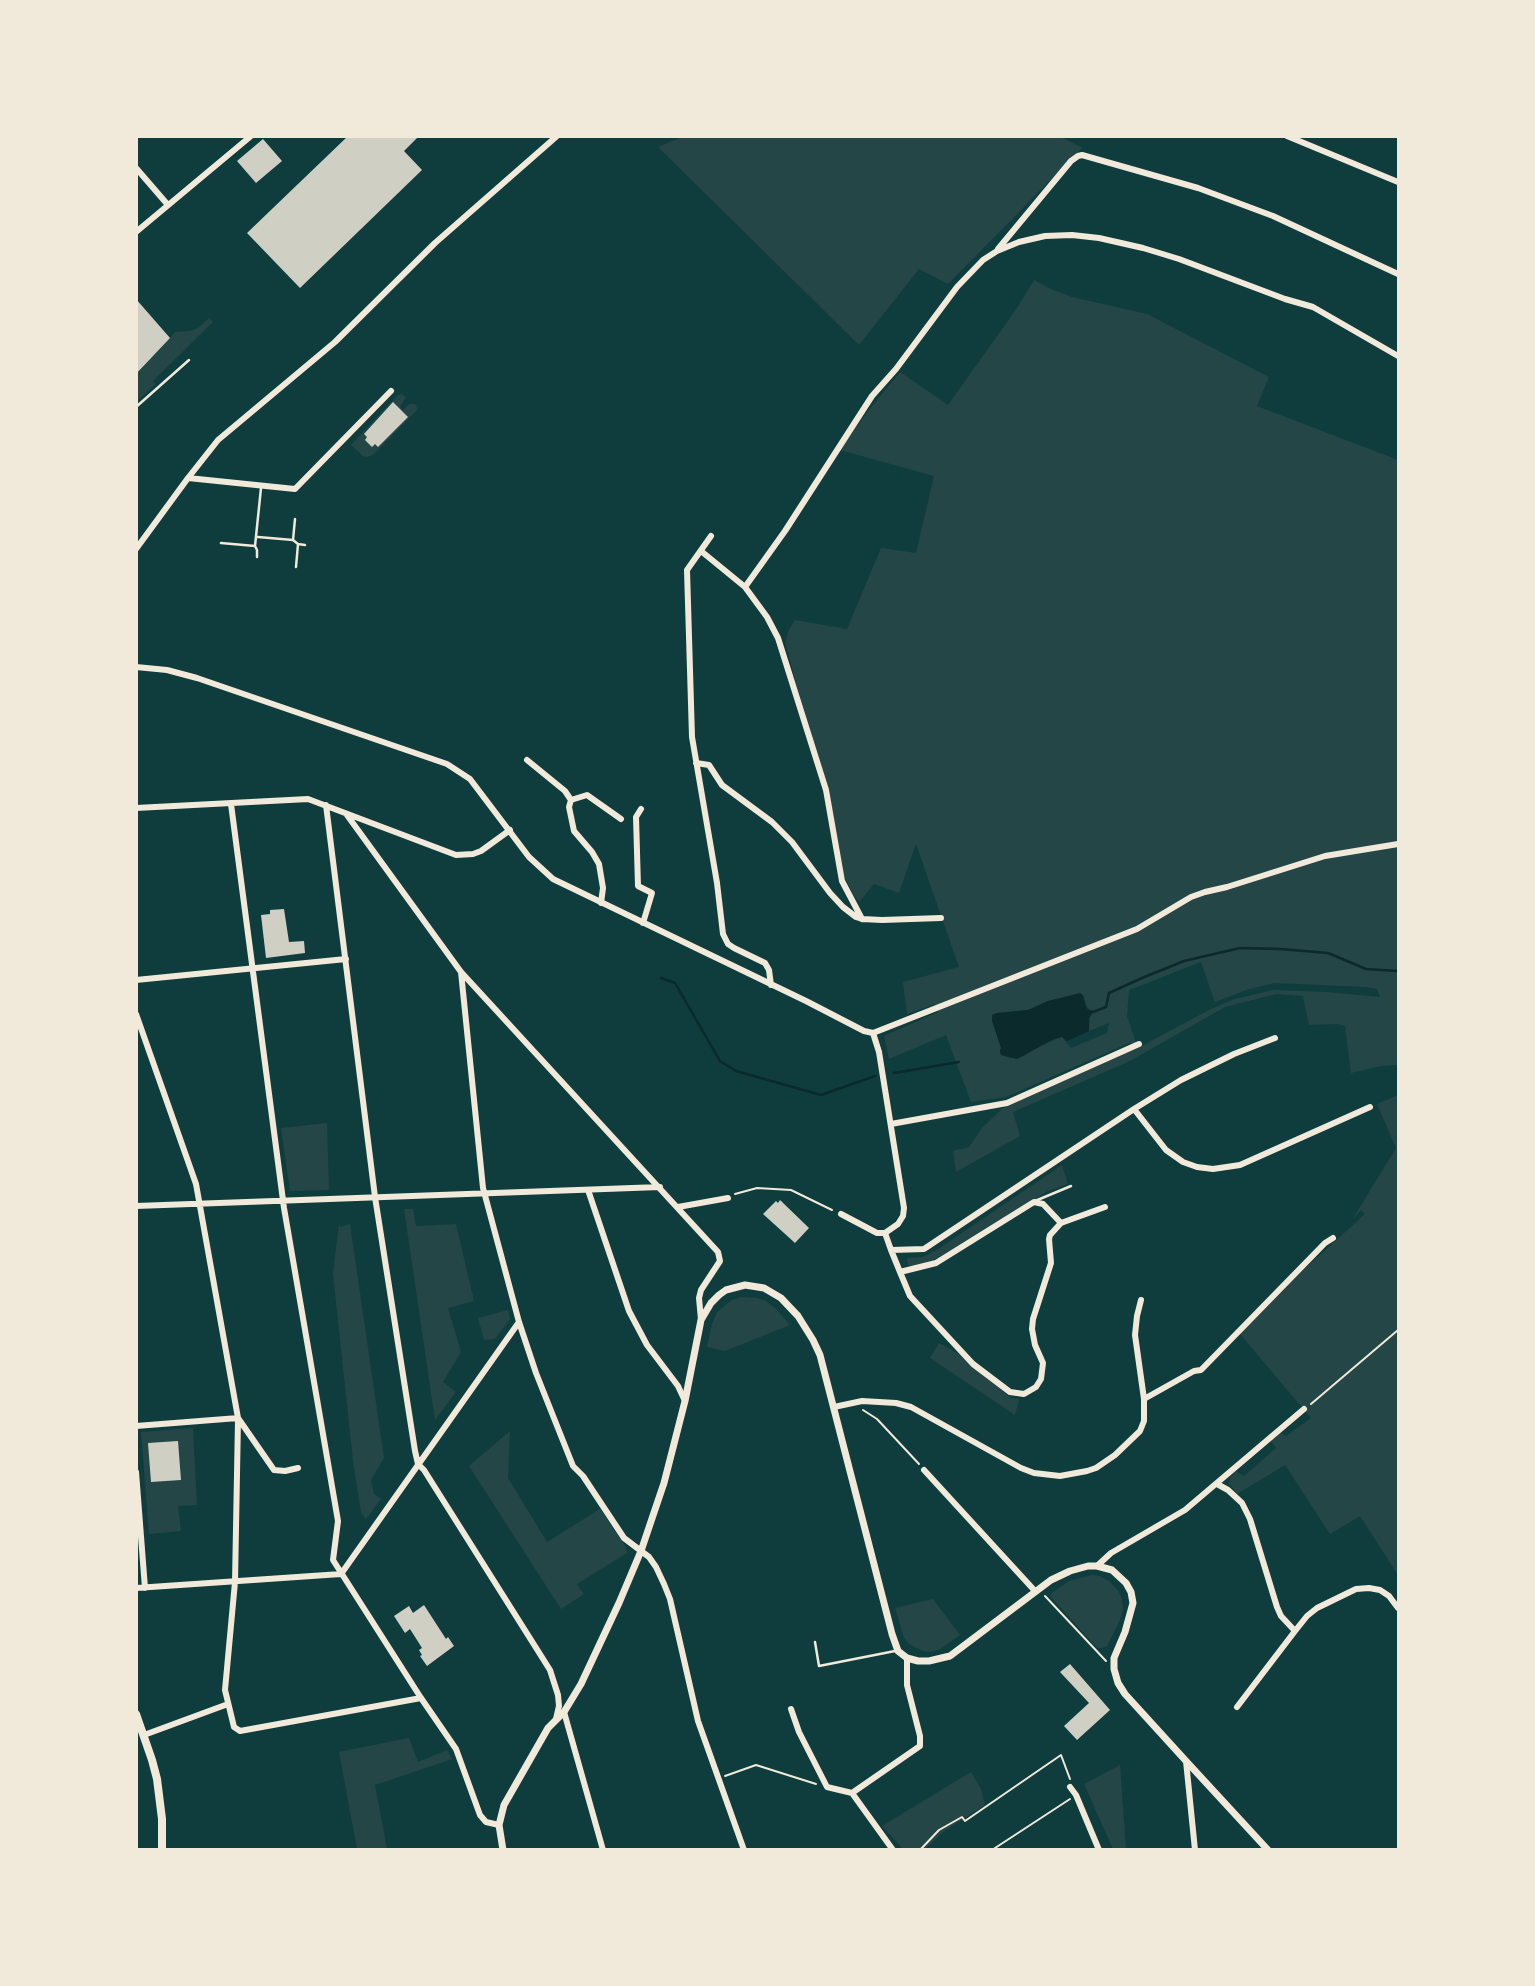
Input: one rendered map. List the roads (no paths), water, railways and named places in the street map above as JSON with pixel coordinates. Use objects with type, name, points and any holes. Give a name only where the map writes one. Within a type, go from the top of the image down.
[{"type":"main road","points":[[136,1714],[152,1760],[159,1793],[162,1850]]},
{"type":"street","points":[[136,232],[250,136]]},
{"type":"street","points":[[136,549],[218,440],[335,342],[435,243],[557,136]]},
{"type":"street","points":[[1287,136],[1398,182]]},
{"type":"street","points":[[745,587],[873,396],[957,287],[970,272],[997,251],[1077,156],[1082,155],[1198,188],[1273,216],[1398,274]]},
{"type":"street","points":[[136,168],[169,205]]},
{"type":"street","points":[[997,251],[1018,242],[1045,236],[1072,235],[1143,248],[1313,307],[1398,356]]},
{"type":"street","points":[[188,478],[295,489],[391,391]]},
{"type":"street","points":[[711,536],[687,570],[686,578],[690,718],[718,883],[723,934],[728,944],[765,963],[771,985]]},
{"type":"street","points":[[701,551],[745,587],[767,617],[778,638],[826,790],[842,881],[862,919]]},
{"type":"street","points":[[136,667],[167,670],[197,678],[447,764],[470,779],[529,857],[553,879],[864,1031],[873,1033],[1137,929],[1191,897],[1325,856],[1398,844]]},
{"type":"street","points":[[527,760],[565,791],[571,800],[569,807],[574,831],[599,864],[603,888],[601,903]]},
{"type":"street","points":[[696,762],[709,765],[722,785],[772,822],[792,842],[843,907],[862,919],[941,918]]},
{"type":"street","points":[[571,800],[587,795],[621,819]]},
{"type":"street","points":[[136,808],[308,799],[456,855],[472,855],[481,851],[510,830]]},
{"type":"street","points":[[231,804],[283,1200],[338,1521],[333,1560],[456,1749],[480,1815],[486,1822],[499,1825]]},
{"type":"street","points":[[326,806],[374,1172],[375,1197],[411,1434],[418,1464],[550,1670],[558,1695],[556,1719]]},
{"type":"street","points":[[641,809],[636,817],[638,886],[652,893],[643,923]]},
{"type":"street","points":[[348,815],[461,972],[660,1187],[720,1257],[701,1290],[701,1320],[685,1401],[664,1483],[640,1551],[596,1654],[564,1712],[548,1728],[504,1805],[499,1825],[503,1850]]},
{"type":"street","points":[[136,980],[346,959]]},
{"type":"street","points":[[461,972],[485,1194],[519,1322],[573,1466],[583,1476],[624,1538],[649,1557],[670,1599],[698,1721],[744,1850]]},
{"type":"street","points":[[136,1014],[196,1184],[239,1418],[235,1581],[225,1690],[233,1727],[240,1731],[421,1698]]},
{"type":"street","points":[[841,1214],[877,1234],[886,1233],[898,1224],[903,1216],[891,1124],[879,1052],[873,1033]]},
{"type":"street","points":[[136,1041],[145,1038]]},
{"type":"street","points":[[891,1250],[924,1249],[1134,1109],[1202,1070],[1275,1038]]},
{"type":"street","points":[[891,1124],[1007,1103],[1139,1044]]},
{"type":"street","points":[[1134,1109],[1166,1150],[1183,1162],[1213,1169],[1240,1165],[1370,1107]]},
{"type":"street","points":[[136,1206],[660,1187]]},
{"type":"street","points":[[588,1190],[629,1311],[647,1345],[678,1386],[685,1401]]},
{"type":"street","points":[[678,1207],[728,1198]]},
{"type":"street","points":[[900,1272],[936,1263],[1034,1202],[1043,1204],[1060,1223]]},
{"type":"street","points":[[886,1233],[910,1296],[973,1364],[1010,1392],[1024,1394],[1036,1387],[1041,1379],[1043,1363],[1035,1345],[1032,1318],[1051,1263],[1050,1235],[1060,1223],[1105,1207]]},
{"type":"street","points":[[1144,1399],[1200,1370],[1333,1238]]},
{"type":"street","points":[[701,1320],[710,1303],[726,1290],[745,1285],[755,1286],[772,1293],[798,1316],[813,1340],[820,1355],[898,1651],[907,1658],[929,1661],[950,1656],[1035,1591],[1061,1575],[1080,1568],[1097,1566],[1112,1570],[1131,1592],[1133,1603],[1114,1658],[1118,1683],[1125,1694],[1268,1850]]},
{"type":"street","points":[[834,1407],[862,1401],[911,1407],[1034,1473],[1075,1475],[1096,1468],[1133,1439],[1144,1422],[1144,1399],[1135,1335],[1142,1300]]},
{"type":"street","points":[[341,1574],[519,1322]]},
{"type":"street","points":[[1097,1566],[1111,1553],[1185,1510],[1304,1409]]},
{"type":"street","points":[[136,1426],[239,1418]]},
{"type":"street","points":[[239,1418],[274,1470],[298,1468]]},
{"type":"street","points":[[924,1470],[1035,1591]]},
{"type":"street","points":[[136,1472],[145,1588]]},
{"type":"street","points":[[1217,1484],[1242,1503],[1250,1519],[1277,1607],[1295,1632]]},
{"type":"street","points":[[136,1588],[341,1574]]},
{"type":"street","points":[[1237,1707],[1307,1616],[1317,1608],[1356,1589],[1369,1588],[1380,1590],[1389,1596],[1398,1608]]},
{"type":"street","points":[[852,1793],[920,1746],[907,1685],[907,1658]]},
{"type":"street","points":[[144,1735],[228,1704]]},
{"type":"street","points":[[791,1709],[799,1732],[827,1787],[852,1793],[890,1849]]},
{"type":"street","points":[[564,1712],[603,1850]]},
{"type":"street","points":[[1186,1761],[1195,1850]]},
{"type":"street","points":[[1070,1787],[1076,1795],[1099,1850]]},
{"type":"lane","points":[[136,407],[189,360]]},
{"type":"lane","points":[[257,557],[255,547],[261,486]]},
{"type":"lane","points":[[293,540],[295,519]]},
{"type":"lane","points":[[256,537],[293,540],[305,545]]},
{"type":"lane","points":[[221,543],[255,547]]},
{"type":"lane","points":[[296,568],[299,544]]},
{"type":"lane","points":[[1034,1202],[1071,1186]]},
{"type":"lane","points":[[814,1642],[819,1666],[898,1651]]},
{"type":"waterway","points":[[1093,1012],[1106,1007],[1109,993],[1142,978],[1184,961],[1240,948],[1328,953],[1366,969],[1398,971]]},
{"type":"waterway","points":[[661,978],[675,983],[720,1061],[736,1071],[821,1095],[875,1076]]},
{"type":"waterway","points":[[894,1073],[959,1062]]}]
